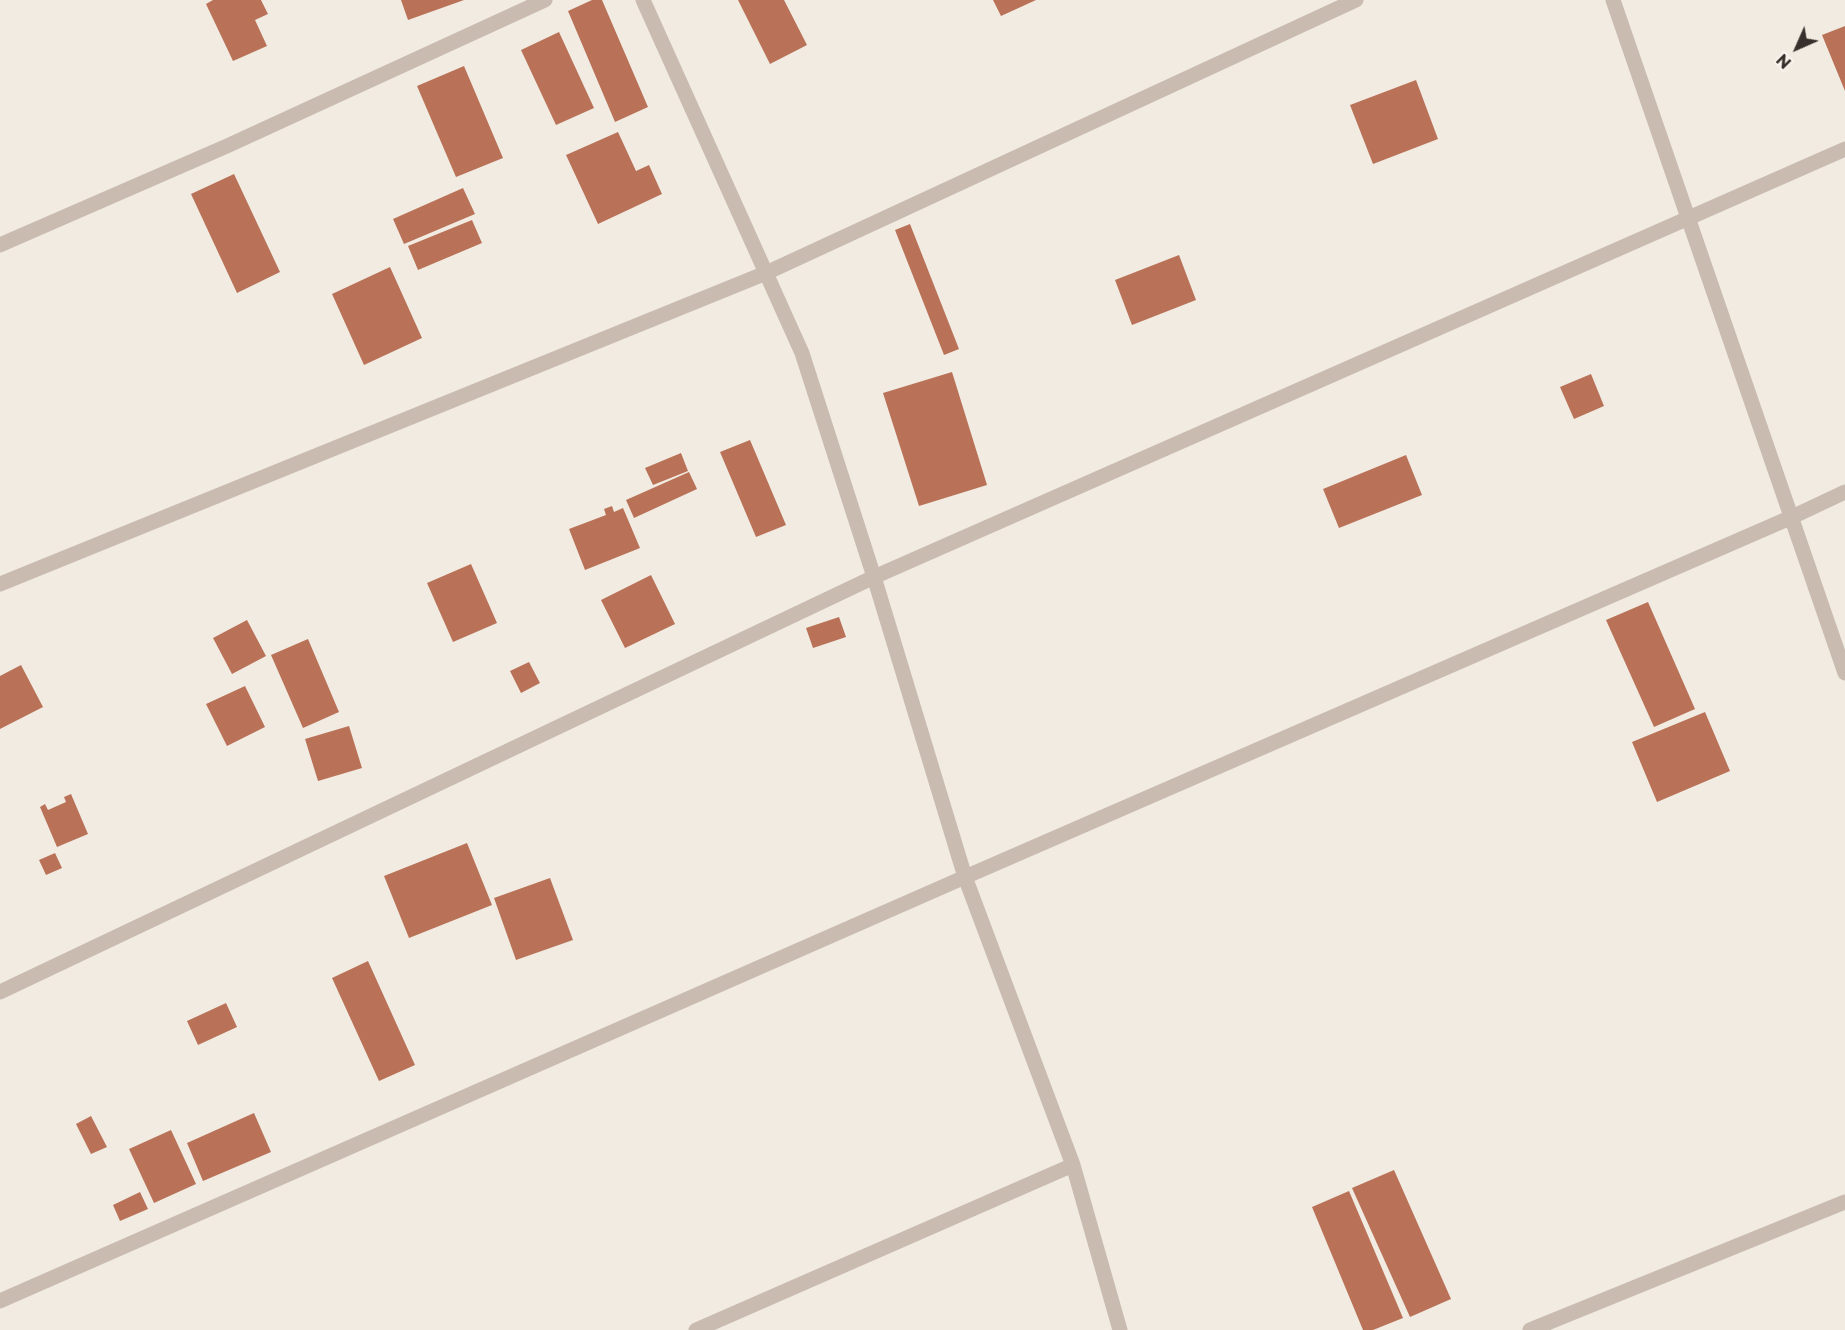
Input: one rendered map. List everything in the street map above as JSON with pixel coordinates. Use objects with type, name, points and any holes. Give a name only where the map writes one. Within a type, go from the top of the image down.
[{"type":"street","points":[[0,245],[227,146],[545,0]]},
{"type":"street","points":[[643,0],[802,352],[874,577],[965,877],[1073,1165],[1120,1330]]},
{"type":"street","points":[[0,584],[766,273],[1356,0]]},
{"type":"street","points":[[1613,0],[1845,673]]},
{"type":"street","points":[[0,992],[874,577],[1845,149]]},
{"type":"street","points":[[0,1301],[965,877],[1792,518],[1845,492]]},
{"type":"street","points":[[696,1330],[1073,1165]]},
{"type":"street","points":[[1530,1330],[1845,1202]]},
{"type":"building","points":[[213,0],[261,0],[268,14],[255,20],[267,46],[233,61],[206,4]]},
{"type":"building","points":[[401,0],[464,0],[408,20]]},
{"type":"building","points":[[592,0],[602,0],[648,107],[615,122],[568,11]]},
{"type":"building","points":[[738,0],[784,0],[807,45],[770,64]]},
{"type":"building","points":[[993,0],[1036,0],[1001,16]]},
{"type":"building","points":[[1845,26],[1845,91],[1822,35]]},
{"type":"building","points":[[559,32],[594,108],[556,125],[521,50]]},
{"type":"building","points":[[464,66],[503,158],[456,177],[417,86]]},
{"type":"building","points":[[1416,80],[1438,139],[1373,164],[1350,105]]},
{"type":"building","points":[[618,132],[636,171],[649,165],[662,194],[598,224],[566,155]]},
{"type":"building","points":[[234,174],[280,272],[237,293],[191,194]]},
{"type":"building","points":[[463,188],[475,214],[404,244],[393,219]]},
{"type":"building","points":[[472,220],[482,243],[418,270],[408,246]]},
{"type":"building","points":[[910,224],[959,349],[944,355],[895,230]]},
{"type":"building","points":[[1179,255],[1196,300],[1132,325],[1115,280]]},
{"type":"building","points":[[390,267],[422,338],[364,365],[332,294]]},
{"type":"building","points":[[952,372],[987,485],[919,506],[883,393]]},
{"type":"building","points":[[1591,374],[1604,406],[1574,419],[1560,387]]},
{"type":"building","points":[[750,440],[786,525],[756,537],[720,452]]},
{"type":"building","points":[[681,453],[688,471],[653,485],[645,468]]},
{"type":"building","points":[[1406,455],[1422,495],[1339,528],[1323,489]]},
{"type":"building","points":[[689,472],[697,489],[634,518],[626,500]]},
{"type":"building","points":[[612,506],[614,512],[623,508],[640,548],[585,570],[569,529],[606,515],[604,509]]},
{"type":"building","points":[[471,564],[497,623],[453,642],[427,583]]},
{"type":"building","points":[[651,575],[675,624],[625,648],[601,600]]},
{"type":"building","points":[[1648,602],[1695,709],[1654,727],[1606,620]]},
{"type":"building","points":[[839,617],[846,637],[813,648],[806,628]]},
{"type":"building","points":[[247,620],[266,656],[232,674],[213,638]]},
{"type":"building","points":[[308,639],[339,712],[303,728],[271,655]]},
{"type":"building","points":[[529,662],[540,683],[521,693],[510,671]]},
{"type":"building","points":[[21,665],[43,707],[0,729],[0,676]]},
{"type":"building","points":[[245,686],[265,727],[227,746],[206,704]]},
{"type":"building","points":[[1705,712],[1730,771],[1657,802],[1632,742]]},
{"type":"building","points":[[349,726],[362,768],[318,781],[305,739]]},
{"type":"building","points":[[71,794],[88,834],[57,847],[40,807],[45,804],[48,810],[66,802],[64,797]]},
{"type":"building","points":[[467,843],[492,905],[409,938],[384,876]]},
{"type":"building","points":[[55,853],[62,868],[46,875],[39,860]]},
{"type":"building","points":[[550,878],[573,940],[516,960],[494,898]]},
{"type":"building","points":[[368,961],[415,1065],[379,1081],[332,978]]},
{"type":"building","points":[[226,1003],[237,1027],[198,1045],[187,1021]]},
{"type":"building","points":[[254,1113],[271,1152],[203,1181],[187,1143]]},
{"type":"building","points":[[91,1116],[107,1147],[91,1154],[76,1124]]},
{"type":"building","points":[[171,1130],[196,1184],[154,1203],[129,1149]]},
{"type":"building","points":[[1394,1170],[1451,1299],[1410,1317],[1352,1188]]},
{"type":"building","points":[[1349,1191],[1403,1318],[1373,1330],[1363,1330],[1312,1207]]},
{"type":"building","points":[[140,1192],[148,1209],[120,1221],[113,1205]]}]
